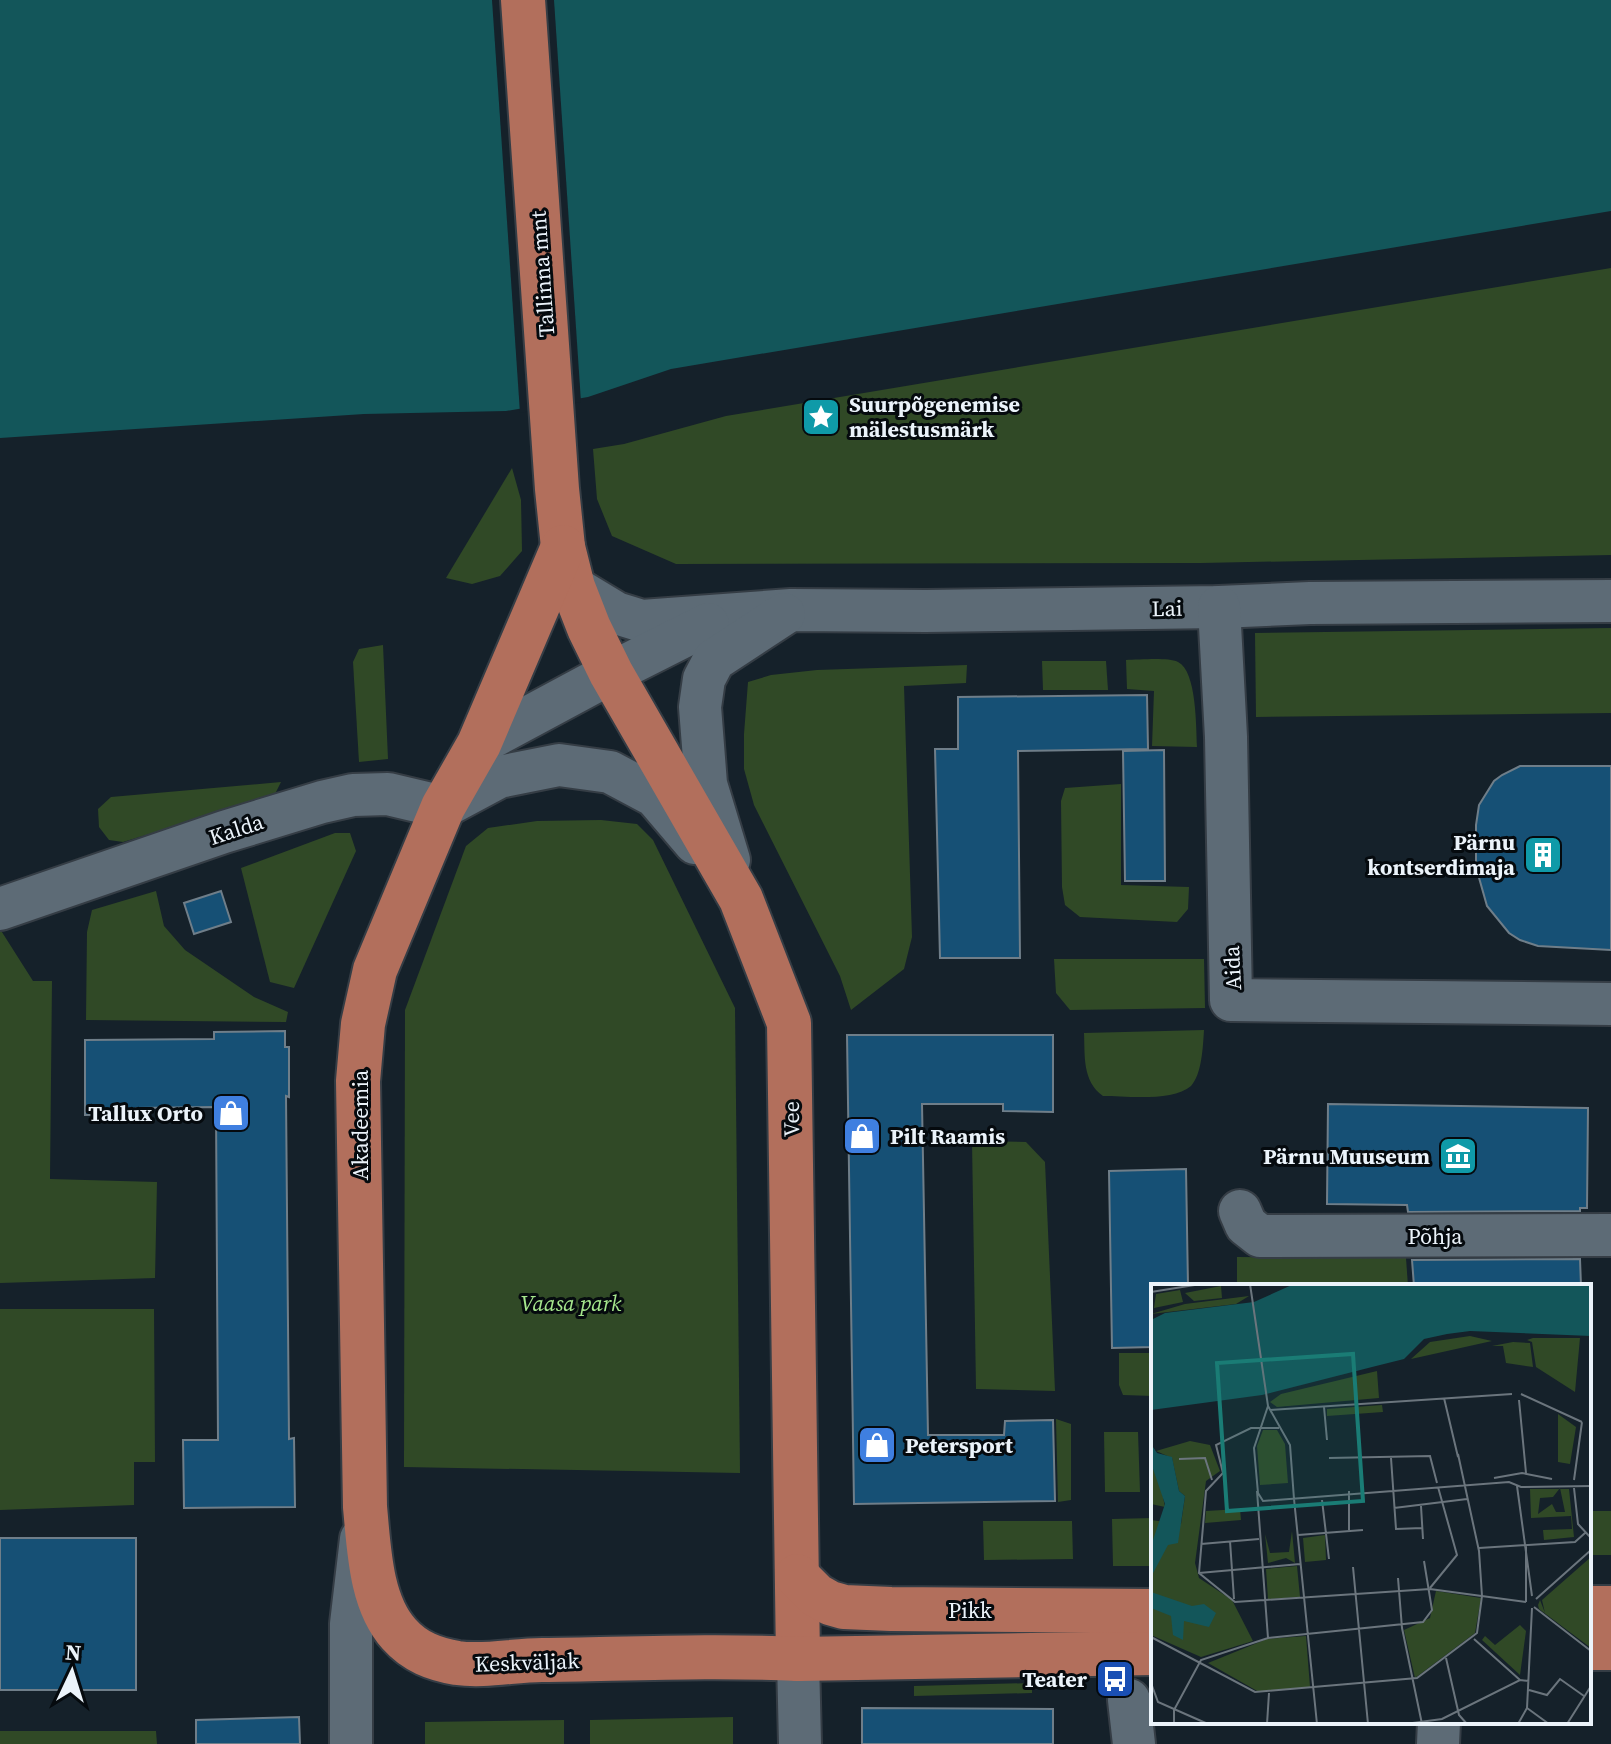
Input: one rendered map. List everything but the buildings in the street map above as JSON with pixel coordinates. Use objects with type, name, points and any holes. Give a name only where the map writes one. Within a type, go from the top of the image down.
[{"type":"main road","name":"Tallinna mnt","points":[[523,0],[557,489],[568,567]]},
{"type":"main road","name":"Vee","points":[[568,567],[589,628],[611,673],[741,899],[789,1023],[798,1659]]},
{"type":"main road","name":"Akadeemia","points":[[365,1507],[358,1081],[363,1024],[375,970],[443,807],[479,744],[568,567]]},
{"type":"main road","name":"Keskväljak","points":[[365,1507],[371,1567],[385,1615],[400,1635],[428,1656],[459,1663],[485,1664],[534,1660],[798,1659]]},
{"type":"main road","name":"Pikk","points":[[797,1576],[816,1595],[844,1607],[1151,1611]]},
{"type":"main road","points":[[798,1659],[1151,1653]]},
{"type":"street","name":"Lai","points":[[568,567],[616,613],[642,621],[791,610],[926,611],[1611,601]]},
{"type":"street","name":"Aida","points":[[1219,607],[1226,737],[1231,1000],[1611,1004]]},
{"type":"street","points":[[741,899],[706,784],[700,707],[704,679],[714,660],[791,610]]},
{"type":"street","name":"Lai","points":[[479,744],[723,616]]},
{"type":"street","points":[[443,807],[499,777],[559,765],[610,772],[655,796],[741,899]]},
{"type":"street","name":"Kalda","points":[[16,903],[224,832],[353,795],[388,794],[443,807]]},
{"type":"street","name":"Põhja","points":[[1250,1224],[1611,1235]]},
{"type":"street","name":"Akadeemia","points":[[351,1744],[351,1624],[365,1507]]},
{"type":"street","name":"Vee","points":[[798,1659],[800,1744]]},
{"type":"street","points":[[1129,1700],[1134,1744]]},
{"type":"street","points":[[1438,1744],[1439,1724]]},
{"type":"green space","points":[[1611,268],[1611,555],[1201,563],[676,564],[612,536],[597,499],[593,449],[624,444],[726,416]]},
{"type":"green space","points":[[512,468],[521,500],[522,551],[500,576],[472,584],[446,578]]},
{"type":"green space","points":[[1611,628],[1611,713],[1256,717],[1255,633]]},
{"type":"green space","points":[[383,645],[388,759],[359,762],[353,662],[359,649]]},
{"type":"green space","points":[[1126,660],[1167,660],[1184,667],[1192,688],[1197,747],[1152,746],[1154,691],[1127,689]]},
{"type":"green space","points":[[1042,661],[1106,661],[1108,690],[1043,690]]},
{"type":"green space","points":[[967,665],[966,683],[904,686],[912,937],[904,969],[851,1010],[840,976],[754,805],[744,769],[748,682],[771,675],[817,670]]},
{"type":"green space","points":[[281,782],[274,796],[123,842],[109,840],[99,827],[98,809],[111,797]]},
{"type":"green space","points":[[1121,784],[1121,885],[1189,887],[1188,909],[1177,922],[1080,917],[1065,905],[1061,801],[1065,788]]},
{"type":"green space","name":"Vaasa park","points":[[601,820],[637,824],[653,840],[735,1008],[740,1473],[404,1467],[405,1010],[466,846],[488,828],[537,821]]},
{"type":"green space","points":[[335,833],[350,833],[356,851],[294,988],[270,982],[241,868]]},
{"type":"green space","points":[[156,891],[164,926],[185,950],[254,997],[288,1012],[286,1022],[86,1020],[87,932],[92,910]]},
{"type":"green space","points":[[0,929],[33,981],[52,981],[50,1179],[157,1182],[155,1278],[0,1283]]},
{"type":"green space","points":[[1054,959],[1204,959],[1205,1008],[1070,1010],[1056,993]]},
{"type":"green space","points":[[1204,1030],[1198,1074],[1191,1086],[1183,1091],[1149,1097],[1103,1096],[1091,1083],[1085,1059],[1084,1033]]},
{"type":"green space","points":[[972,1141],[1026,1142],[1045,1162],[1055,1391],[976,1389]]},
{"type":"green space","points":[[1237,1257],[1406,1258],[1408,1284],[1237,1284]]},
{"type":"green space","points":[[0,1309],[154,1309],[155,1462],[134,1462],[134,1505],[0,1510]]},
{"type":"green space","points":[[1119,1353],[1151,1353],[1151,1396],[1123,1395],[1119,1385]]},
{"type":"green space","points":[[1056,1419],[1071,1424],[1071,1500],[1058,1502]]},
{"type":"green space","points":[[1104,1432],[1138,1432],[1140,1492],[1105,1492]]},
{"type":"green space","points":[[1591,1511],[1611,1511],[1611,1555],[1591,1555]]},
{"type":"green space","points":[[1151,1518],[1151,1566],[1113,1566],[1112,1519]]},
{"type":"green space","points":[[983,1521],[1072,1521],[1073,1559],[984,1560]]},
{"type":"green space","points":[[1032,1683],[1032,1693],[914,1696],[914,1686]]},
{"type":"green space","points":[[733,1717],[733,1744],[590,1744],[590,1720]]},
{"type":"green space","points":[[564,1720],[564,1744],[425,1744],[425,1722]]},
{"type":"green space","points":[[0,1731],[156,1731],[157,1744],[0,1744]]},
{"type":"shaded area","points":[[0,0],[1611,0],[1611,211],[671,369],[588,397],[506,411],[364,414],[0,438]]},
{"type":"pier","points":[[492,0],[554,0],[581,402],[520,413]]},
{"type":"place","name":"Suurpõgenemise mälestusmärk","points":[[821,417]]},
{"type":"place","name":"Pärnu kontserdimaja","points":[[1543,855]]},
{"type":"place","name":"Tallux Orto","points":[[231,1113]]},
{"type":"place","name":"Pilt Raamis","points":[[862,1136]]},
{"type":"place","name":"Pärnu Muuseum","points":[[1458,1156]]},
{"type":"place","name":"Petersport","points":[[877,1445]]},
{"type":"place","name":"Teater","points":[[1115,1679]]}]
